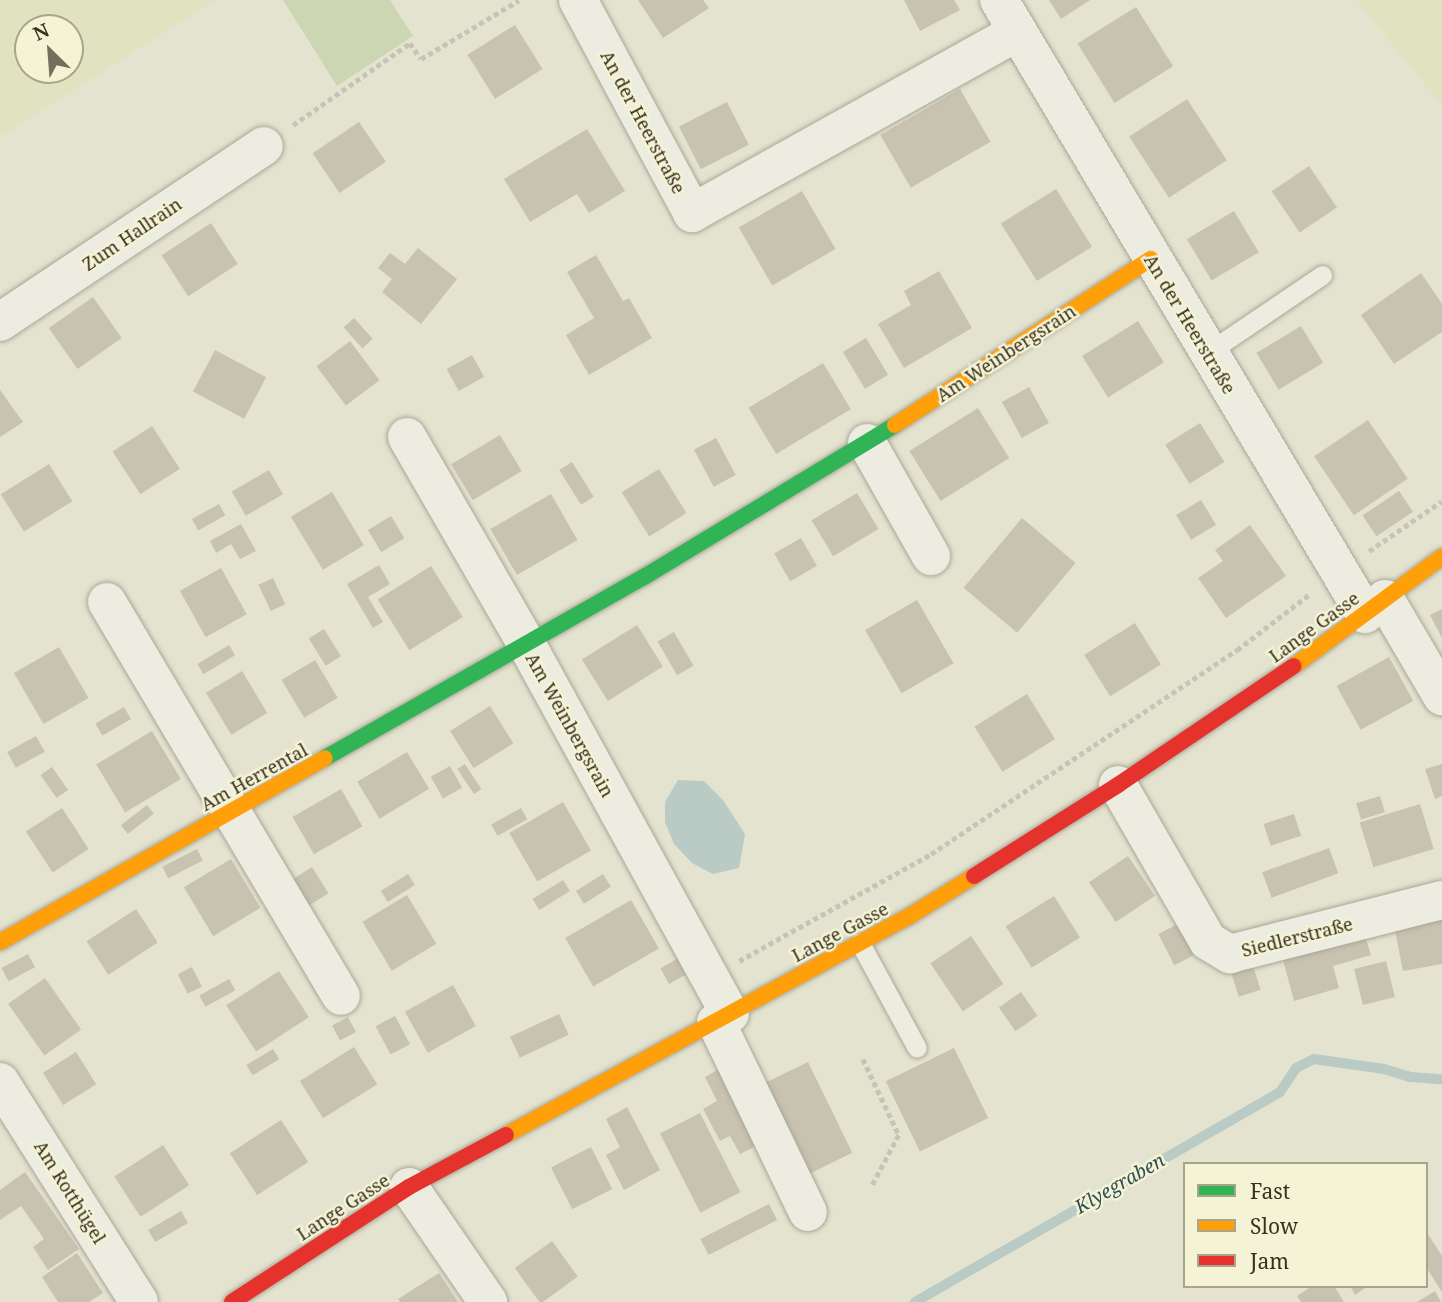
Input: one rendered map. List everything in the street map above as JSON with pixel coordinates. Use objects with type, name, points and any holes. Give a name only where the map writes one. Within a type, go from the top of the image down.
[{"type":"street","name":"An der Heerstraße","points":[[578,0],[692,213],[1008,16],[1339,571],[1375,607]]},
{"type":"street","name":"Zum Hallrain","points":[[0,322],[264,146]]},
{"type":"street","name":"Am Weinbergsrain","points":[[644,577],[867,443],[1151,259]]},
{"type":"street","name":"Am Weinbergsrain","points":[[407,437],[527,645],[709,978],[723,1018],[808,1212]]},
{"type":"street","points":[[867,443],[931,556]]},
{"type":"street","name":"Lange Gasse","points":[[232,1302],[410,1187],[908,917],[1118,785],[1289,670],[1442,557]]},
{"type":"street","name":"Am Herrental","points":[[0,942],[644,577]]},
{"type":"street","points":[[107,602],[341,996]]},
{"type":"street","points":[[1375,607],[1442,696]]},
{"type":"street","name":"Siedlerstraße","points":[[1118,785],[1208,941],[1230,954],[1442,900]]},
{"type":"street","name":"Am Rotthügel","points":[[0,1082],[139,1302]]},
{"type":"street","points":[[410,1187],[488,1302]]},
{"type":"lane","points":[[1208,353],[1322,275]]},
{"type":"lane","points":[[860,943],[917,1048]]},
{"type":"path","points":[[264,146],[410,43],[421,58],[519,0]]},
{"type":"path","points":[[709,978],[931,854],[1226,657],[1339,571],[1442,501]]},
{"type":"path","points":[[863,1059],[899,1135],[872,1186]]},
{"type":"green space","points":[[0,0],[215,0],[84,83],[84,14],[14,14],[14,84],[83,84],[0,137]]},
{"type":"green space","points":[[283,0],[390,0],[413,36],[337,86]]},
{"type":"green space","points":[[1356,0],[1442,0],[1442,105]]},
{"type":"shaded area","points":[[678,780],[704,781],[723,800],[745,834],[739,868],[713,874],[692,863],[674,844],[665,822],[665,802]]},
{"type":"building","points":[[638,0],[703,0],[709,8],[663,38]]},
{"type":"building","points":[[904,0],[954,0],[960,10],[920,31]]},
{"type":"building","points":[[1049,0],[1090,0],[1061,19]]},
{"type":"building","points":[[1136,7],[1173,66],[1115,103],[1077,44]]},
{"type":"building","points":[[515,25],[543,69],[495,99],[468,55]]},
{"type":"building","points":[[960,89],[990,142],[911,188],[880,135]]},
{"type":"building","points":[[1187,99],[1227,160],[1169,198],[1129,137]]},
{"type":"building","points":[[727,102],[749,145],[701,169],[679,127]]},
{"type":"building","points":[[359,122],[386,162],[339,193],[313,153]]},
{"type":"building","points":[[587,129],[625,191],[589,213],[577,194],[530,222],[504,179]]},
{"type":"building","points":[[1309,166],[1337,207],[1300,233],[1272,191]]},
{"type":"building","points":[[1056,189],[1092,247],[1037,281],[1001,223]]},
{"type":"building","points":[[802,191],[836,249],[772,286],[739,228]]},
{"type":"building","points":[[1234,211],[1259,252],[1212,280],[1187,239]]},
{"type":"building","points":[[211,223],[238,264],[188,296],[162,255]]},
{"type":"building","points":[[418,248],[457,279],[421,324],[382,292],[392,279],[378,268],[390,253],[405,264]]},
{"type":"building","points":[[596,255],[623,301],[629,298],[652,338],[589,375],[566,335],[594,318],[567,272]]},
{"type":"building","points":[[939,271],[972,328],[904,368],[878,324],[911,305],[904,291]]},
{"type":"building","points":[[1421,273],[1442,304],[1442,332],[1394,364],[1361,315]]},
{"type":"building","points":[[93,297],[122,338],[77,369],[49,328]]},
{"type":"building","points":[[354,318],[373,339],[362,348],[344,327]]},
{"type":"building","points":[[1138,321],[1164,363],[1108,398],[1082,356]]},
{"type":"building","points":[[1301,326],[1323,363],[1279,390],[1256,353]]},
{"type":"building","points":[[866,338],[888,375],[865,389],[843,352]]},
{"type":"building","points":[[350,341],[379,380],[346,405],[316,366]]},
{"type":"building","points":[[215,350],[266,377],[244,419],[193,391]]},
{"type":"building","points":[[472,355],[484,377],[459,391],[447,369]]},
{"type":"building","points":[[823,363],[851,409],[776,454],[748,408]]},
{"type":"building","points":[[1029,387],[1049,423],[1022,438],[1002,402]]},
{"type":"building","points":[[0,390],[23,422],[0,437]]},
{"type":"building","points":[[978,408],[1009,458],[941,501],[909,451]]},
{"type":"building","points":[[1368,420],[1408,479],[1354,515],[1314,456]]},
{"type":"building","points":[[1200,423],[1224,462],[1190,484],[1165,445]]},
{"type":"building","points":[[152,426],[180,469],[140,494],[113,452]]},
{"type":"building","points":[[500,435],[522,471],[473,500],[451,464]]},
{"type":"building","points":[[716,438],[736,475],[714,487],[694,450]]},
{"type":"building","points":[[572,462],[594,497],[581,505],[559,470]]},
{"type":"building","points":[[49,464],[72,501],[24,532],[1,494]]},
{"type":"building","points":[[659,469],[687,513],[649,536],[622,492]]},
{"type":"building","points":[[269,470],[283,494],[246,516],[232,492]]},
{"type":"building","points":[[1399,491],[1413,512],[1377,536],[1363,516]]},
{"type":"building","points":[[332,492],[364,545],[323,570],[291,517]]},
{"type":"building","points":[[857,493],[879,529],[833,556],[812,520]]},
{"type":"building","points":[[551,494],[578,540],[517,575],[490,529]]},
{"type":"building","points":[[1201,500],[1216,525],[1191,540],[1176,515]]},
{"type":"building","points":[[219,504],[225,515],[198,530],[192,519]]},
{"type":"building","points":[[391,516],[404,538],[381,552],[368,530]]},
{"type":"building","points":[[1022,518],[1076,563],[1017,633],[964,588]]},
{"type":"building","points":[[241,524],[256,551],[240,559],[231,544],[216,553],[210,541]]},
{"type":"building","points":[[1250,525],[1286,576],[1226,618],[1198,578],[1223,561],[1215,550]]},
{"type":"building","points":[[801,538],[817,566],[790,581],[774,554]]},
{"type":"building","points":[[379,565],[390,584],[368,597],[383,622],[373,628],[347,584]]},
{"type":"building","points":[[431,566],[463,617],[409,650],[378,599]]},
{"type":"building","points":[[221,568],[247,614],[206,637],[180,591]]},
{"type":"building","points":[[273,578],[285,604],[271,611],[258,585]]},
{"type":"building","points":[[917,600],[954,663],[902,693],[865,630]]},
{"type":"building","points":[[1442,609],[1442,638],[1430,615]]},
{"type":"building","points":[[1135,623],[1161,665],[1110,696],[1084,655]]},
{"type":"building","points":[[637,625],[663,667],[608,701],[582,659]]},
{"type":"building","points":[[324,629],[341,656],[326,666],[309,639]]},
{"type":"building","points":[[674,632],[694,666],[677,675],[658,642]]},
{"type":"building","points":[[229,645],[235,655],[203,674],[197,664]]},
{"type":"building","points":[[59,647],[88,698],[43,724],[14,673]]},
{"type":"building","points":[[1389,657],[1413,701],[1361,730],[1337,686]]},
{"type":"building","points":[[315,660],[338,698],[304,718],[282,680]]},
{"type":"building","points":[[242,671],[267,713],[231,735],[206,693]]},
{"type":"building","points":[[1027,694],[1055,739],[1003,772],[974,727]]},
{"type":"building","points":[[490,706],[513,743],[473,768],[450,731]]},
{"type":"building","points":[[124,707],[131,719],[102,736],[95,724]]},
{"type":"building","points":[[152,731],[181,779],[125,812],[96,764]]},
{"type":"building","points":[[36,736],[45,752],[16,768],[7,752]]},
{"type":"building","points":[[407,752],[429,789],[379,819],[357,782]]},
{"type":"building","points":[[465,764],[481,789],[474,794],[457,769]]},
{"type":"building","points":[[1442,764],[1442,796],[1435,799],[1425,769]]},
{"type":"building","points":[[450,766],[462,788],[443,799],[431,777]]},
{"type":"building","points":[[52,767],[68,790],[57,798],[41,775]]},
{"type":"building","points":[[341,789],[363,826],[314,854],[293,817]]},
{"type":"building","points":[[1380,796],[1385,812],[1361,820],[1356,803]]},
{"type":"building","points":[[563,802],[591,850],[537,881],[509,833]]},
{"type":"building","points":[[1420,804],[1434,849],[1373,867],[1360,822]]},
{"type":"building","points":[[147,805],[154,814],[128,834],[121,825]]},
{"type":"building","points":[[62,808],[89,849],[53,873],[26,831]]},
{"type":"building","points":[[521,808],[527,819],[498,836],[491,824]]},
{"type":"building","points":[[1294,814],[1301,836],[1271,846],[1264,824]]},
{"type":"building","points":[[1329,848],[1338,873],[1272,898],[1262,872]]},
{"type":"building","points":[[197,849],[203,861],[168,878],[162,867]]},
{"type":"building","points":[[1128,856],[1155,896],[1116,922],[1089,882]]},
{"type":"building","points":[[231,859],[260,908],[213,936],[184,887]]},
{"type":"building","points":[[312,867],[328,893],[303,909],[287,883]]},
{"type":"building","points":[[408,874],[415,885],[388,902],[381,891]]},
{"type":"building","points":[[603,874],[611,887],[584,904],[576,891]]},
{"type":"building","points":[[563,880],[570,891],[539,910],[532,899]]},
{"type":"building","points":[[407,895],[436,944],[392,971],[362,922]]},
{"type":"building","points":[[1054,896],[1080,938],[1032,968],[1006,926]]},
{"type":"building","points":[[631,900],[659,948],[593,986],[565,938]]},
{"type":"building","points":[[136,909],[158,943],[108,975],[87,941]]},
{"type":"building","points":[[1442,917],[1442,964],[1403,971],[1394,926]]},
{"type":"building","points":[[1178,924],[1194,955],[1174,965],[1158,934]]},
{"type":"building","points":[[1364,933],[1371,955],[1333,966],[1339,988],[1294,1001],[1282,956]]},
{"type":"building","points":[[971,936],[1003,984],[963,1011],[930,963]]},
{"type":"building","points":[[28,954],[35,967],[9,981],[2,968]]},
{"type":"building","points":[[677,959],[686,975],[669,984],[660,968]]},
{"type":"building","points":[[1386,961],[1395,997],[1363,1005],[1354,969]]},
{"type":"building","points":[[1252,963],[1261,990],[1239,997],[1230,970]]},
{"type":"building","points":[[192,967],[202,987],[188,994],[178,974]]},
{"type":"building","points":[[279,971],[309,1017],[256,1051],[226,1005]]},
{"type":"building","points":[[45,978],[81,1030],[44,1055],[8,1004]]},
{"type":"building","points":[[229,979],[235,990],[206,1007],[199,995]]},
{"type":"building","points":[[453,985],[476,1026],[428,1053],[405,1012]]},
{"type":"building","points":[[1021,992],[1038,1016],[1016,1031],[999,1007]]},
{"type":"building","points":[[559,1014],[569,1035],[520,1058],[510,1037]]},
{"type":"building","points":[[395,1016],[410,1044],[391,1055],[376,1026]]},
{"type":"building","points":[[348,1017],[356,1032],[340,1040],[332,1025]]},
{"type":"building","points":[[354,1047],[377,1084],[323,1118],[300,1081]]},
{"type":"building","points":[[954,1048],[988,1118],[920,1151],[886,1081]]},
{"type":"building","points":[[273,1049],[279,1059],[253,1075],[246,1065]]},
{"type":"building","points":[[76,1052],[96,1084],[63,1105],[43,1073]]},
{"type":"building","points":[[808,1062],[852,1153],[806,1175],[762,1084]]},
{"type":"building","points":[[728,1064],[768,1140],[740,1154],[730,1136],[720,1141],[703,1109],[717,1101],[705,1077]]},
{"type":"building","points":[[627,1107],[660,1170],[624,1190],[606,1155],[620,1147],[606,1119]]},
{"type":"building","points":[[700,1113],[740,1192],[700,1213],[660,1133]]},
{"type":"building","points":[[281,1120],[308,1162],[257,1195],[230,1153]]},
{"type":"building","points":[[163,1145],[189,1185],[140,1217],[114,1177]]},
{"type":"building","points":[[591,1147],[612,1189],[572,1209],[551,1167]]},
{"type":"building","points":[[25,1172],[79,1249],[48,1270],[33,1247],[44,1239],[21,1206],[0,1220],[0,1190]]},
{"type":"building","points":[[769,1204],[777,1220],[709,1255],[700,1239]]},
{"type":"building","points":[[181,1211],[188,1223],[155,1242],[148,1230]]},
{"type":"building","points":[[1428,1234],[1442,1256],[1442,1292],[1428,1270]]},
{"type":"building","points":[[552,1241],[578,1277],[539,1302],[515,1268]]},
{"type":"building","points":[[77,1253],[103,1293],[89,1302],[58,1302],[42,1277]]},
{"type":"building","points":[[439,1273],[458,1302],[400,1302],[398,1299]]},
{"type":"building","points":[[1309,1288],[1335,1288],[1344,1302],[1301,1302],[1297,1296]]},
{"type":"building","points":[[1351,1288],[1365,1288],[1355,1295]]},
{"type":"building","points":[[1435,1291],[1441,1302],[1417,1302]]},
{"type":"waterway","name":"Klyegraben","points":[[915,1302],[1280,1092],[1296,1068],[1314,1059],[1384,1069],[1410,1077],[1442,1079]]},
{"type":"traffic: fast","points":[[325,758],[644,577],[895,425]]},
{"type":"traffic: slow","points":[[895,425],[1151,259]]},
{"type":"traffic: slow","points":[[1294,666],[1442,557]]},
{"type":"traffic: slow","points":[[0,942],[325,758]]},
{"type":"traffic: slow","points":[[506,1135],[908,917],[974,876]]},
{"type":"traffic: jam","points":[[974,876],[1118,785],[1294,666]]},
{"type":"traffic: jam","points":[[232,1302],[409,1187],[506,1135]]}]
